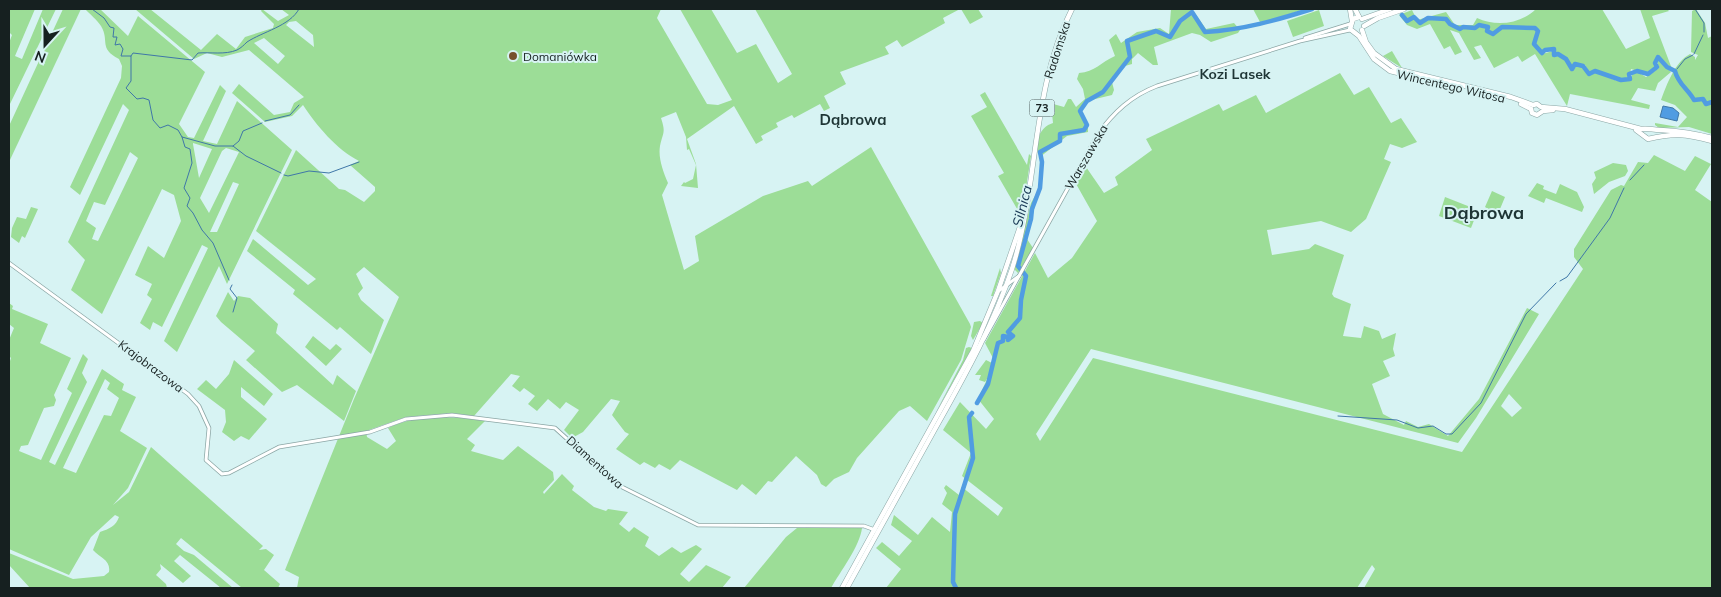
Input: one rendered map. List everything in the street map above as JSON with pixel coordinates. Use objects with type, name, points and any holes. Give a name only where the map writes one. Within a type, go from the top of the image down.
[{"type":"main road","name":"Radomska","points":[[1012,268],[1026,210],[1049,69],[1072,9]]},
{"type":"main road","points":[[1350,9],[1351,30]]},
{"type":"main road","name":"Wincentego Witosa","points":[[1355,9],[1360,18],[1364,38],[1374,53],[1396,70],[1511,97],[1532,107]]},
{"type":"main road","points":[[1351,22],[1390,9]]},
{"type":"main road","points":[[1356,34],[1363,28],[1396,11],[1404,9]]},
{"type":"main road","name":"Wincentego Witosa","points":[[1351,30],[1374,59],[1394,73],[1510,100],[1532,107]]},
{"type":"main road","points":[[1541,109],[1537,104],[1532,107],[1535,114],[1541,109],[1565,109],[1643,131],[1648,139],[1654,136],[1681,134],[1712,140]]},
{"type":"main road","points":[[1643,131],[1649,127],[1653,130],[1689,131],[1712,140]]},
{"type":"main road","points":[[1653,130],[1654,136]]},
{"type":"main road","name":"Radomska","points":[[998,291],[1026,210]]},
{"type":"main road","name":"73","points":[[847,588],[981,339],[1012,268]]},
{"type":"main road","name":"73","points":[[981,339],[998,291]]},
{"type":"main road","name":"73","points":[[842,588],[877,530]]},
{"type":"street","name":"Warszawska","points":[[981,339],[1021,274],[1098,134],[1120,108],[1142,93],[1157,86],[1300,41],[1351,22]]},
{"type":"street","name":"Warszawska","points":[[1300,41],[1351,30]]},
{"type":"street","name":"Krajobrazowa","points":[[9,263],[188,394],[199,406],[209,426],[210,436],[206,460],[220,474],[229,474],[279,447],[339,437]]},
{"type":"street","points":[[1012,268],[1016,274],[1021,274]]},
{"type":"street","points":[[998,291],[1021,274]]},
{"type":"street","name":"Diamentowa","points":[[339,437],[370,432],[406,419],[452,414],[548,426],[562,433],[624,489],[698,525],[864,526],[877,530]]},
{"type":"green space","points":[[9,9],[35,9],[15,56],[22,59],[43,9],[56,9],[9,106],[9,43],[12,35],[9,32]]},
{"type":"green space","points":[[63,9],[81,9],[9,162],[9,126]]},
{"type":"green space","points":[[85,9],[100,9],[128,36],[138,16],[205,72],[179,124],[188,137],[194,138],[220,85],[226,91],[203,141],[217,144],[237,101],[292,150],[227,284],[219,266],[177,352],[164,341],[208,248],[202,245],[162,327],[153,322],[150,330],[140,323],[152,299],[147,295],[152,284],[135,275],[148,246],[164,258],[181,221],[174,195],[162,189],[102,314],[71,290],[85,260],[68,242],[129,110],[123,104],[80,195],[70,187],[121,78],[122,66],[119,59],[106,48],[101,26]],"holes":[[[193,143],[212,149],[199,178]],[[226,148],[239,152],[209,213],[200,198],[222,151]],[[130,152],[138,158],[98,241],[92,239],[96,228],[86,221],[94,202],[105,205]],[[233,182],[239,184],[217,232],[210,232]]]},
{"type":"green space","points":[[135,9],[150,9],[201,50],[217,34],[236,49],[245,37],[273,28],[274,24],[261,11],[262,9],[278,21],[289,15],[281,9],[661,9],[657,18],[707,104],[718,105],[732,100],[680,9],[711,9],[737,53],[756,44],[778,83],[792,74],[755,9],[960,9],[943,18],[945,23],[902,47],[897,40],[885,47],[889,54],[840,72],[846,84],[824,96],[830,108],[824,111],[820,104],[794,118],[792,115],[776,123],[778,127],[761,136],[763,140],[756,144],[734,106],[687,139],[696,164],[698,188],[681,186],[684,182],[693,179],[696,165],[689,149],[687,150],[686,137],[676,112],[661,118],[664,130],[660,155],[661,165],[668,183],[662,195],[684,270],[699,261],[695,236],[763,196],[808,181],[812,186],[871,147],[970,324],[971,327],[961,360],[927,421],[910,406],[899,411],[857,458],[849,472],[834,479],[826,487],[821,484],[817,475],[796,456],[772,482],[768,481],[756,495],[742,484],[737,490],[680,460],[670,470],[659,464],[655,468],[644,462],[640,465],[616,449],[629,434],[625,432],[612,415],[620,401],[611,399],[583,432],[572,438],[564,430],[579,410],[566,402],[560,409],[548,399],[537,411],[528,404],[535,396],[524,388],[520,392],[512,386],[520,376],[511,374],[474,416],[452,413],[406,417],[366,431],[367,437],[387,449],[396,441],[388,428],[399,423],[435,417],[485,421],[467,439],[475,445],[471,451],[503,460],[518,446],[553,472],[554,480],[543,492],[544,494],[562,474],[574,486],[572,490],[594,507],[606,511],[608,509],[628,512],[619,524],[629,532],[634,527],[649,537],[645,546],[659,556],[672,547],[681,553],[696,545],[702,549],[680,574],[689,582],[706,565],[731,577],[722,588],[297,588],[299,577],[285,570],[354,399],[399,297],[364,267],[356,274],[363,288],[358,294],[361,300],[384,320],[371,354],[340,327],[337,330],[293,294],[295,290],[247,251],[253,239],[308,285],[316,279],[256,231],[296,150],[339,189],[345,190],[364,202],[375,191],[375,187],[350,165],[359,161],[328,136],[303,105],[292,116],[265,122],[232,93],[239,84],[274,115],[290,112],[294,103],[304,97],[249,50],[222,57],[207,53],[194,59]],"holes":[[[296,21],[313,35],[314,47],[286,25],[289,22]],[[264,38],[285,56],[278,64],[254,43]]]},
{"type":"green space","points":[[961,9],[978,9],[983,17],[970,24]]},
{"type":"green space","points":[[1171,9],[1192,9],[1206,29],[1234,23],[1240,30],[1238,33],[1211,42],[1200,35],[1192,33],[1154,47],[1158,65],[1153,65],[1138,53],[1132,59],[1132,64],[1125,66],[1112,82],[1114,90],[1112,95],[1087,101],[1080,112],[1088,126],[1088,132],[1067,136],[1040,157],[1037,142],[1044,128],[1053,123],[1052,113],[1046,108],[1046,102],[1064,107],[1068,99],[1071,99],[1076,107],[1085,99],[1083,89],[1077,79],[1079,73],[1094,69],[1115,56],[1109,40],[1116,34],[1121,43],[1137,32],[1160,28],[1169,34]]},
{"type":"green space","points":[[1253,9],[1305,9],[1260,22]]},
{"type":"green space","points":[[1536,9],[1602,9],[1626,49],[1650,38],[1640,9],[1667,9],[1669,11],[1652,16],[1672,69],[1659,57],[1654,63],[1658,65],[1647,74],[1631,69],[1629,79],[1615,78],[1595,70],[1589,72],[1585,65],[1575,64],[1572,68],[1562,54],[1554,55],[1554,49],[1545,49],[1542,52],[1535,43],[1540,30],[1532,27],[1519,26],[1524,29],[1531,28],[1538,31],[1533,43],[1542,54],[1553,51],[1554,56],[1562,56],[1572,70],[1577,66],[1585,67],[1589,75],[1596,72],[1617,81],[1630,81],[1634,70],[1646,77],[1659,68],[1657,61],[1660,60],[1671,72],[1658,83],[1655,91],[1638,88],[1631,100],[1650,105],[1649,109],[1570,94],[1567,106],[1535,54],[1522,62],[1518,56],[1494,68],[1481,45],[1474,47],[1481,58],[1474,60],[1459,33],[1450,30],[1462,52],[1455,55],[1450,46],[1444,49],[1430,24],[1417,29],[1407,25],[1399,15],[1412,10],[1417,20],[1446,12],[1455,25],[1473,25],[1477,18],[1500,23],[1516,21]]},
{"type":"green space","points":[[1696,9],[1705,23],[1708,38],[1712,36],[1712,134],[1689,127],[1659,128],[1655,125],[1655,123],[1678,127],[1687,117],[1675,105],[1661,100],[1672,74],[1680,62],[1690,54],[1695,57],[1695,60],[1698,55],[1691,52],[1692,11]]},
{"type":"green space","points":[[1319,10],[1324,26],[1293,37],[1287,21]]},
{"type":"green space","points":[[1392,51],[1402,68],[1383,56]]},
{"type":"green space","points":[[1340,73],[1354,95],[1369,87],[1391,123],[1401,118],[1417,142],[1402,148],[1390,144],[1384,159],[1391,162],[1366,219],[1351,232],[1321,221],[1267,230],[1272,255],[1309,249],[1315,244],[1344,255],[1332,294],[1334,297],[1351,304],[1343,336],[1361,338],[1364,326],[1379,331],[1382,339],[1396,333],[1393,349],[1395,356],[1383,361],[1390,376],[1372,384],[1383,414],[1404,425],[1406,421],[1418,427],[1429,424],[1448,436],[1479,399],[1527,308],[1539,314],[1476,418],[1458,443],[1091,349],[1036,434],[1040,441],[1093,358],[1462,452],[1583,269],[1574,257],[1574,249],[1611,190],[1621,185],[1624,186],[1638,162],[1648,163],[1654,155],[1685,171],[1695,156],[1711,164],[1695,190],[1712,202],[1712,588],[1364,588],[1375,569],[1372,565],[1357,588],[886,588],[901,569],[876,548],[882,542],[899,556],[912,541],[891,525],[894,515],[918,535],[932,517],[950,532],[952,512],[942,504],[947,493],[944,488],[946,485],[959,495],[962,487],[998,516],[1003,508],[962,476],[971,453],[943,430],[960,402],[986,429],[994,419],[978,399],[988,377],[985,382],[979,380],[981,375],[975,375],[986,360],[992,363],[994,360],[985,343],[1035,253],[1048,278],[1072,258],[1097,221],[1075,182],[1084,164],[1104,193],[1118,185],[1115,177],[1152,150],[1146,139],[1219,104],[1223,111],[1256,95],[1266,113]],"holes":[[[1509,394],[1522,408],[1512,417],[1501,406]]]},
{"type":"green space","points":[[985,92],[1027,165],[1029,154],[1031,156],[1022,214],[1020,214],[998,176],[1004,173],[971,116],[987,107],[980,95]]},
{"type":"green space","points":[[1613,163],[1626,165],[1628,171],[1625,176],[1609,182],[1594,194],[1592,184],[1596,178],[1594,172]]},
{"type":"green space","points":[[1537,183],[1544,186],[1543,189],[1556,194],[1560,184],[1577,192],[1584,207],[1582,212],[1546,198],[1544,203],[1528,196]]},
{"type":"green space","points":[[1039,189],[1027,239],[1033,248],[1018,273],[1014,269],[1031,203]]},
{"type":"green space","points":[[1492,191],[1505,197],[1500,209],[1493,212],[1485,207]]},
{"type":"green space","points":[[1445,197],[1478,210],[1471,228],[1439,216]]},
{"type":"green space","points":[[31,207],[38,209],[25,238],[22,236],[19,243],[11,237],[12,228],[17,217],[26,219]]},
{"type":"green space","points":[[1000,268],[1001,273],[993,296],[991,296]]},
{"type":"green space","points":[[228,292],[234,301],[238,296],[250,298],[278,324],[276,333],[333,385],[337,375],[356,391],[344,421],[297,385],[282,392],[246,360],[255,351],[216,316]]},
{"type":"green space","points":[[9,303],[13,306],[12,309],[48,324],[40,343],[71,358],[54,395],[56,400],[54,406],[44,408],[28,445],[21,446],[19,451],[41,460],[72,393],[67,389],[83,354],[88,359],[82,373],[87,382],[49,462],[55,465],[102,369],[124,384],[122,390],[136,397],[120,431],[147,448],[128,488],[113,505],[129,492],[151,447],[263,546],[259,550],[266,549],[274,555],[264,570],[280,584],[278,588],[242,588],[181,538],[176,544],[184,551],[194,555],[233,588],[221,588],[180,555],[174,561],[191,576],[183,583],[160,564],[161,569],[156,575],[166,584],[167,588],[30,588],[9,565],[9,553],[73,579],[104,576],[109,572],[108,565],[93,550],[100,532],[112,527],[119,517],[115,515],[91,537],[69,575],[9,549],[9,364],[11,358],[9,356],[9,340],[14,328],[9,324]],"holes":[[[105,379],[110,383],[107,389],[119,398],[111,416],[104,415],[76,473],[63,468]]]},
{"type":"green space","points":[[980,321],[983,323],[973,340],[971,336],[974,322]]},
{"type":"green space","points":[[313,336],[330,350],[336,344],[342,349],[326,366],[305,347]]},
{"type":"green space","points":[[966,348],[972,348],[936,412],[963,360]]},
{"type":"green space","points":[[234,360],[273,394],[264,406],[241,387],[241,397],[267,419],[249,440],[241,436],[234,441],[222,432],[226,422],[225,410],[197,389],[206,380],[216,389],[229,374]]},
{"type":"green space","points":[[797,528],[862,528],[858,543],[831,588],[744,588],[786,537]]},
{"type":"water","points":[[1663,106],[1673,108],[1679,113],[1677,121],[1660,117]]},
{"type":"waterway","points":[[92,9],[104,18],[110,27],[114,28],[113,37],[117,37],[115,45],[120,44],[123,49],[121,56],[131,56],[131,81],[126,88],[137,99],[149,100],[153,120],[160,128],[168,125],[178,130],[182,137],[215,146],[233,146],[246,156],[281,173]]},
{"type":"waterway","points":[[131,56],[133,53],[192,60],[198,53],[232,52],[253,38],[283,24],[295,15],[299,9]]},
{"type":"waterway","name":"Silnica","points":[[977,403],[988,384],[998,343],[1003,341],[1003,336],[1008,337],[1008,340],[1013,336],[1008,332],[1020,318],[1021,300],[1026,276],[1018,266],[1032,209],[1040,188],[1042,162],[1040,152],[1060,141],[1060,134],[1084,130],[1087,125],[1080,111],[1087,101],[1103,92],[1130,57],[1127,41],[1156,31],[1170,37],[1180,21],[1192,12],[1205,32],[1246,27],[1312,9]]},
{"type":"waterway","points":[[1695,9],[1704,23],[1704,32]]},
{"type":"waterway","name":"Silnica","points":[[1402,15],[1407,21],[1414,17],[1420,23],[1428,18],[1446,19],[1450,24],[1460,29],[1463,27],[1475,28],[1479,25],[1488,27],[1487,31],[1493,34],[1502,27],[1535,28],[1538,31],[1534,44],[1542,53],[1545,50],[1554,49],[1554,55],[1558,54],[1566,59],[1572,69],[1575,64],[1583,66],[1589,74],[1595,71],[1621,80],[1630,79],[1629,74],[1637,71],[1648,74],[1657,67],[1655,63],[1658,57],[1667,67],[1675,71],[1678,79],[1694,100],[1703,99],[1706,104],[1712,102]]},
{"type":"waterway","points":[[1694,54],[1703,35]]},
{"type":"waterway","points":[[1677,69],[1685,59],[1693,55]]},
{"type":"waterway","points":[[265,121],[290,115],[299,105]]},
{"type":"waterway","points":[[233,146],[239,141],[243,131],[262,123]]},
{"type":"waterway","points":[[182,137],[185,147],[190,149],[192,163],[184,188],[190,198],[187,206],[202,230],[213,243],[229,280]]},
{"type":"waterway","points":[[284,175],[288,176],[309,171],[329,173],[359,162]]},
{"type":"waterway","points":[[1630,180],[1644,165]]},
{"type":"waterway","points":[[1560,281],[1567,277],[1610,218],[1624,188]]},
{"type":"waterway","points":[[1338,416],[1397,420],[1418,428],[1433,426],[1446,434],[1452,434],[1481,403],[1526,314],[1556,283]]},
{"type":"waterway","points":[[232,285],[230,289],[237,298],[233,312]]},
{"type":"waterway","name":"Silnica","points":[[956,588],[953,582],[955,514],[973,458],[969,417],[972,413]]},
{"type":"place","name":"Domaniówka","points":[[513,56]]},
{"type":"district","name":"Kozi Lasek","points":[[1235,74]]},
{"type":"district","name":"Dąbrowa","points":[[853,119]]},
{"type":"district","name":"Dąbrowa","points":[[1484,212]]}]
